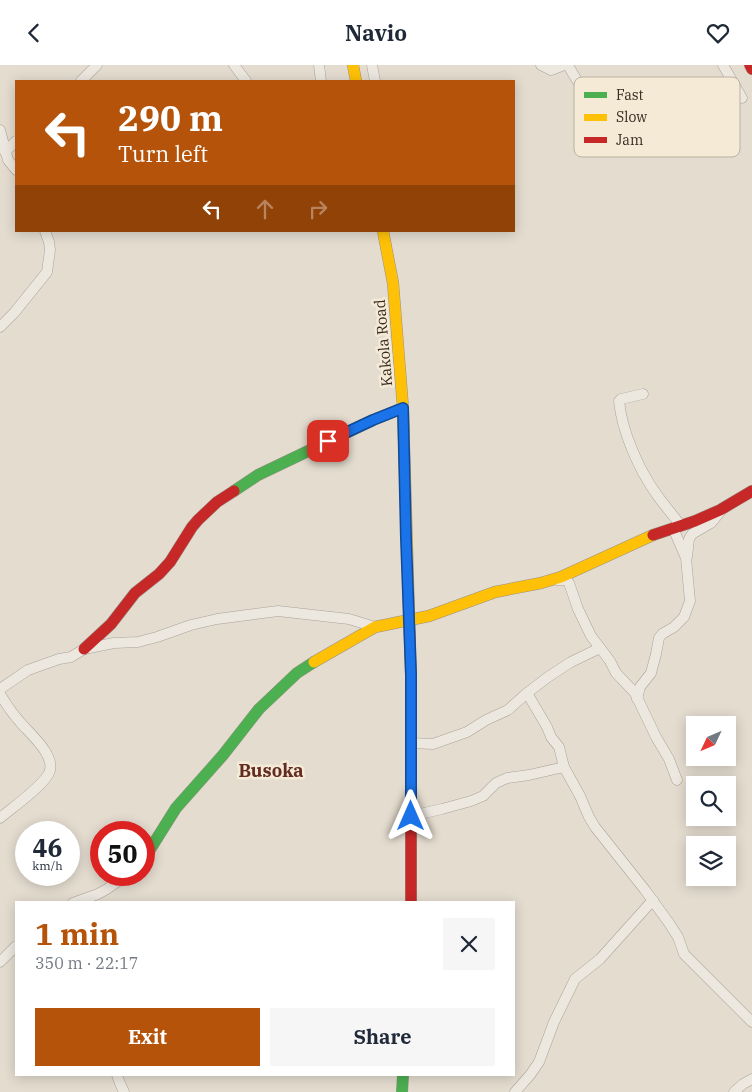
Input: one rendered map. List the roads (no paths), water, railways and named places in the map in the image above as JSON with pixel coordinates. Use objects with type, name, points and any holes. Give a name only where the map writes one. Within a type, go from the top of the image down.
[{"type":"main road","points":[[353,65],[356,80]]},
{"type":"main road","points":[[750,65],[752,69]]},
{"type":"main road","name":"Kakola Road","points":[[383,232],[393,283],[403,408],[411,675],[411,901]]},
{"type":"main road","points":[[84,649],[111,624],[136,593],[170,562],[192,527],[217,502],[258,475],[373,420],[403,408]]},
{"type":"main road","points":[[155,841],[176,808],[223,755],[259,709],[301,670],[320,658],[374,627],[429,616],[495,593],[561,577],[655,534],[695,521],[752,491]]},
{"type":"main road","points":[[401,1091],[403,1076]]},
{"type":"street","points":[[82,80],[97,65]]},
{"type":"street","points":[[234,65],[245,80]]},
{"type":"street","points":[[318,65],[321,80]]},
{"type":"street","points":[[372,65],[374,80]]},
{"type":"street","points":[[541,65],[550,71],[566,65],[574,77]]},
{"type":"street","points":[[724,65],[731,77]]},
{"type":"street","points":[[740,94],[742,98]]},
{"type":"street","points":[[0,130],[8,160],[15,169]]},
{"type":"street","points":[[5,152],[15,142]]},
{"type":"street","points":[[0,327],[14,313],[47,272],[50,250],[45,232]]},
{"type":"street","points":[[637,699],[640,687],[651,673],[659,638],[684,617],[690,601],[687,563],[677,527],[637,461],[621,414],[619,401],[621,399],[643,394]]},
{"type":"street","points":[[687,563],[689,539],[692,534],[711,523],[724,507]]},
{"type":"street","points":[[554,579],[566,580],[569,583],[578,609],[591,635],[610,661],[616,673],[635,693],[669,759],[677,780]]},
{"type":"street","points":[[0,689],[28,670],[59,659],[71,657],[84,649],[114,643],[138,642],[217,619],[278,611],[349,619],[374,627]]},
{"type":"street","points":[[411,743],[433,745],[467,732],[486,720],[508,710],[527,693],[570,662],[600,648]]},
{"type":"street","points":[[527,693],[547,727],[550,737],[559,747],[564,767],[580,796],[588,817],[653,900],[678,937],[684,954],[752,1023]]},
{"type":"street","points":[[0,694],[10,710],[45,751],[50,763],[50,769],[46,777],[36,789],[0,818]]},
{"type":"street","points":[[411,816],[471,801],[482,796],[496,783],[507,778],[564,767]]},
{"type":"street","points":[[79,901],[98,894],[111,886]]},
{"type":"street","points":[[515,1092],[539,1062],[554,1023],[575,979],[600,959],[653,900]]},
{"type":"street","points":[[1,958],[15,947]]},
{"type":"street","points":[[118,1076],[124,1092]]},
{"type":"street","points":[[734,1092],[752,1079]]},
{"type":"district","name":"Busoka","points":[[271,770]]}]
